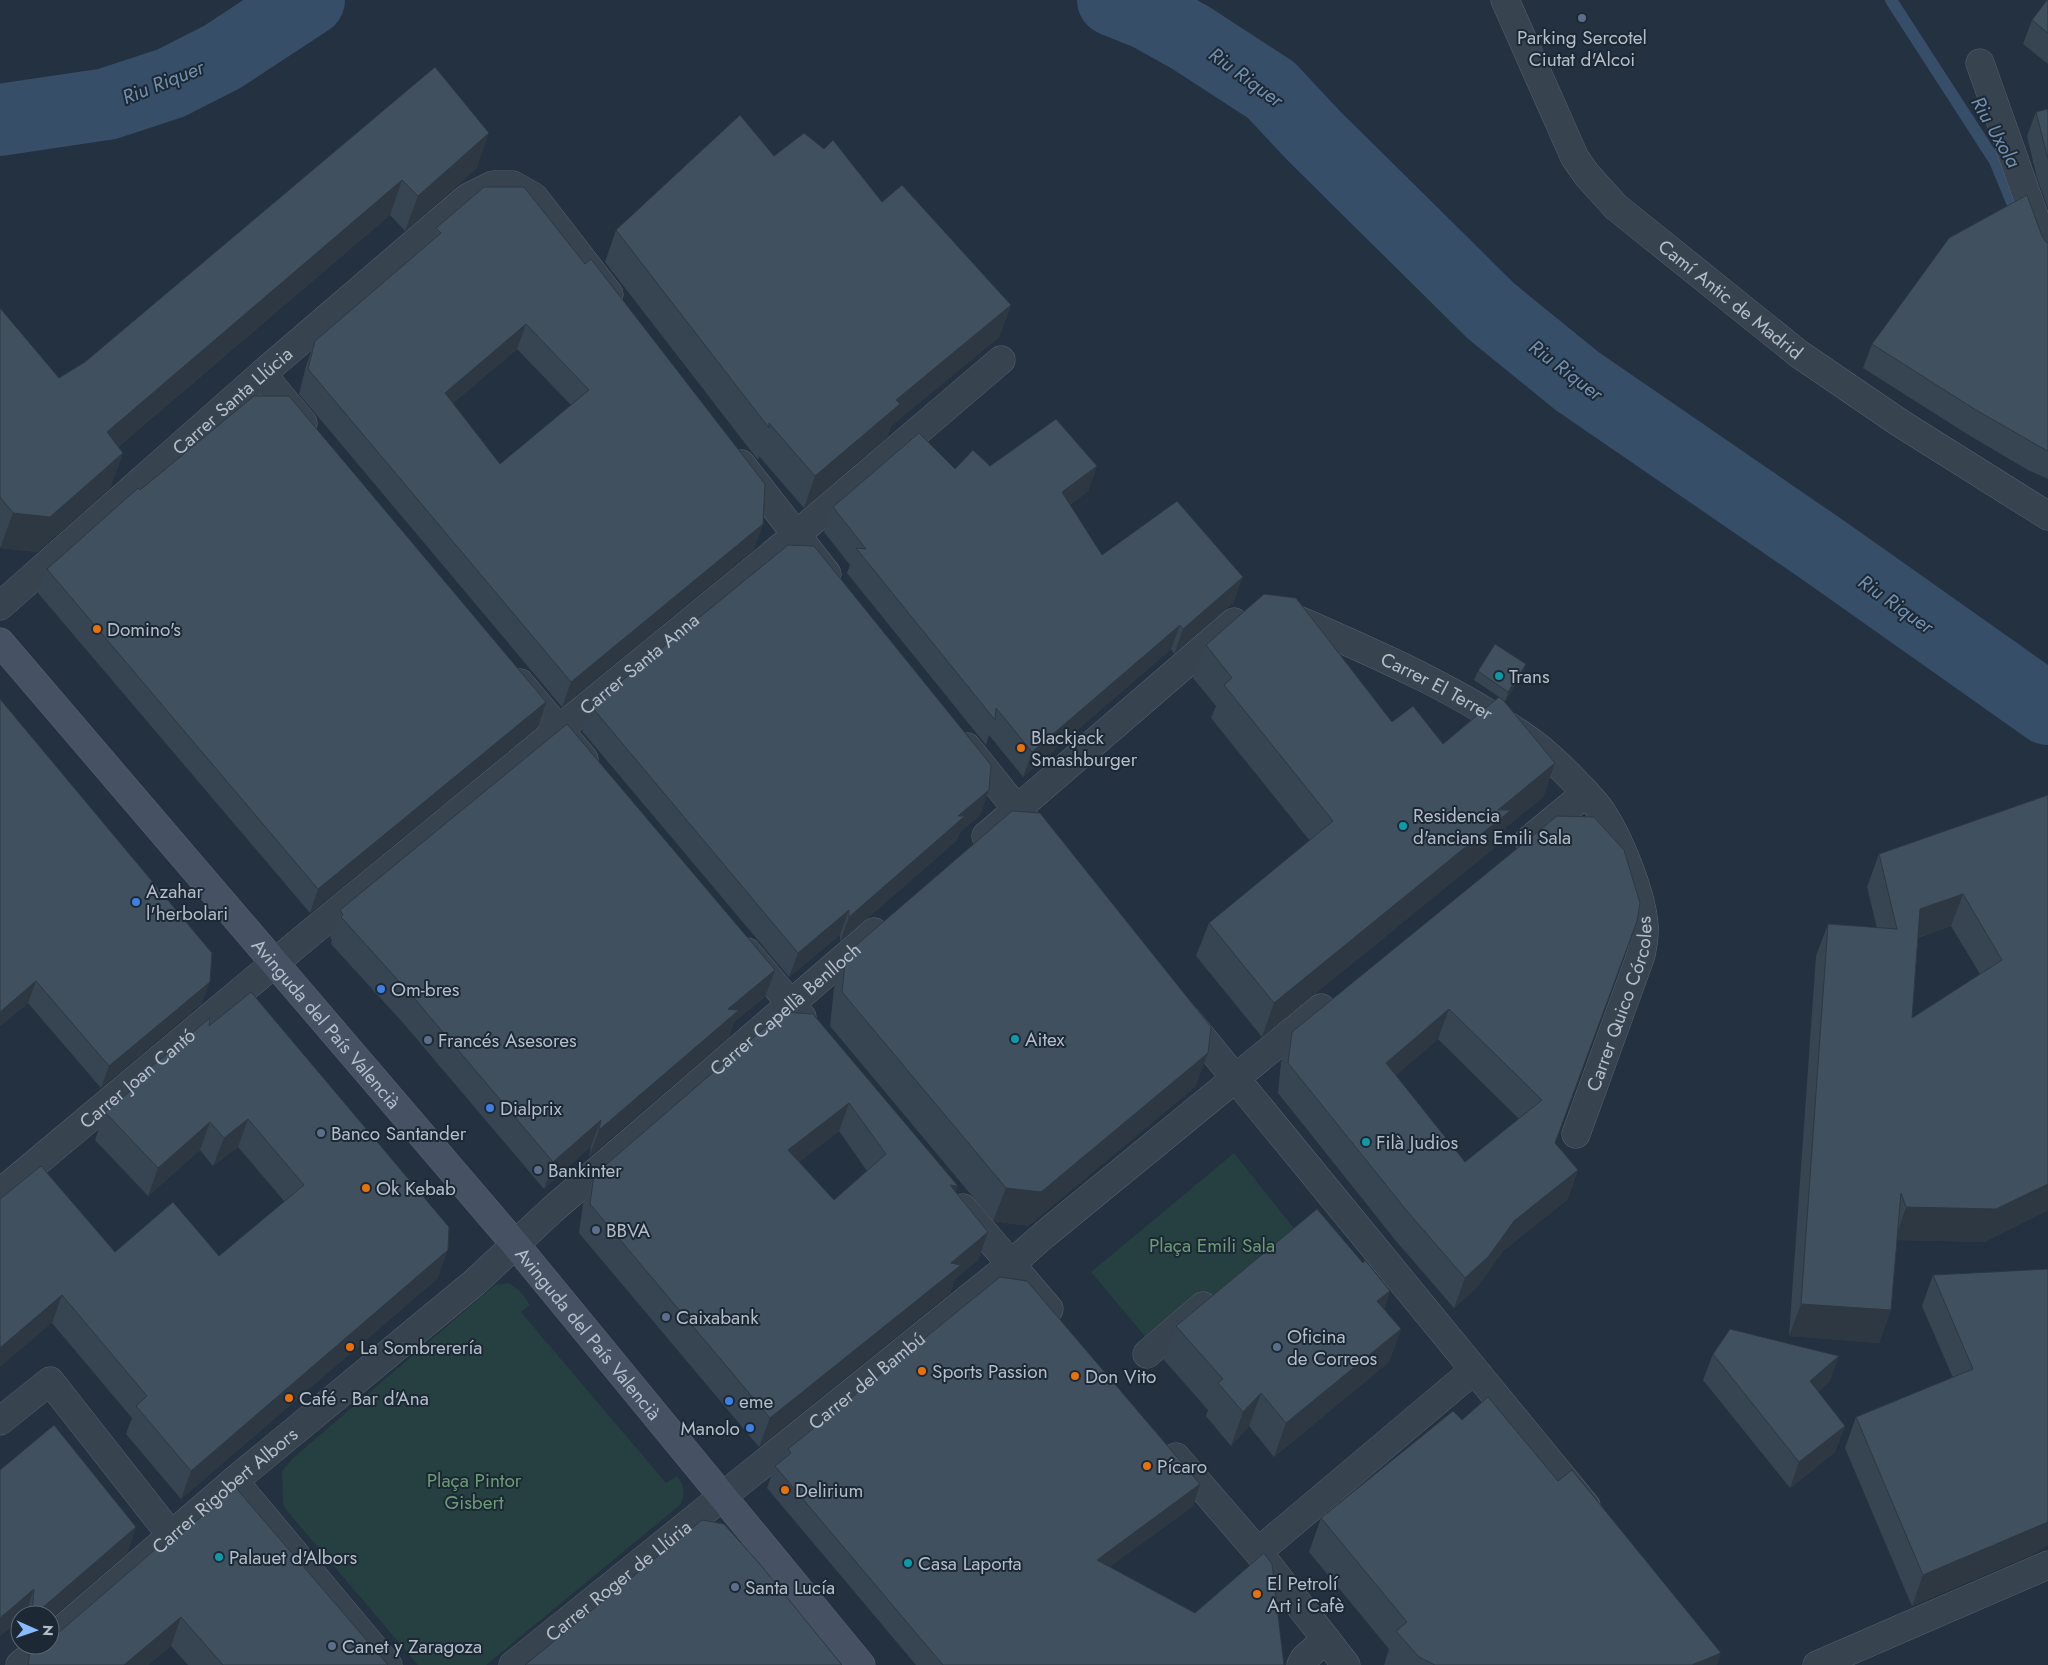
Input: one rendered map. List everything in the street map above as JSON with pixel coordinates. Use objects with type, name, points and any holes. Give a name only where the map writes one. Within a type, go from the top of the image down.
[{"type":"main road","name":"Avinguda del País Valencià","points":[[0,642],[515,1244],[860,1664]]},
{"type":"street","name":"Camí Antic de Madrid","points":[[1505,0],[1575,158],[1587,175],[1616,207],[1799,354],[1900,423],[2048,516]]},
{"type":"street","points":[[1980,63],[2048,255]]},
{"type":"street","name":"Carrer Santa Llúcia","points":[[0,606],[262,374],[467,198],[493,185],[513,185],[534,197],[625,315]]},
{"type":"street","name":"Carrer Santa Anna","points":[[275,964],[796,535],[1002,360]]},
{"type":"street","points":[[262,374],[319,442]]},
{"type":"street","points":[[729,448],[840,590]]},
{"type":"street","name":"Carrer El Terrer","points":[[1017,809],[1233,622],[1245,613],[1260,610],[1292,618],[1414,673],[1485,711],[1534,744],[1586,793]]},
{"type":"street","points":[[503,662],[603,781]]},
{"type":"street","points":[[953,730],[1046,845]]},
{"type":"street","points":[[1509,856],[1586,793]]},
{"type":"street","name":"Carrer Quico Córcoles","points":[[1576,1134],[1638,964],[1645,937],[1644,924],[1636,891],[1626,862],[1603,814],[1586,793]]},
{"type":"street","points":[[964,854],[1017,809]]},
{"type":"street","name":"Carrer Capellà Benlloch","points":[[515,1244],[890,918]]},
{"type":"street","points":[[729,931],[815,1032]]},
{"type":"street","name":"Carrer Joan Cantó","points":[[0,1193],[275,964]]},
{"type":"street","points":[[1010,1265],[1044,1235],[1340,993]]},
{"type":"street","points":[[1168,996],[1599,1522]]},
{"type":"street","points":[[948,1190],[1064,1326]]},
{"type":"street","name":"Carrer Rigobert Albors","points":[[60,1631],[171,1535],[474,1283],[515,1244]]},
{"type":"street","name":"Carrer del Bambú","points":[[723,1496],[1010,1265]]},
{"type":"street","points":[[1147,1354],[1220,1292]]},
{"type":"street","points":[[1258,1552],[1474,1370]]},
{"type":"street","points":[[0,1420],[50,1380],[171,1535]]},
{"type":"street","points":[[1158,1435],[1258,1552],[1346,1665]]},
{"type":"street","points":[[234,1482],[388,1665]]},
{"type":"street","name":"Carrer Roger de Llúria","points":[[513,1665],[723,1496]]},
{"type":"street","points":[[1817,1665],[2048,1565]]},
{"type":"street","points":[[1301,1665],[1304,1659],[1326,1639]]},
{"type":"street","points":[[20,1665],[32,1655]]},
{"type":"green space","name":"Plaça Emili Sala","points":[[1234,1153],[1305,1242],[1164,1359],[1091,1272]]},
{"type":"green space","name":"Plaça Pintor Gisbert","points":[[509,1283],[522,1293],[530,1305],[521,1312],[666,1483],[677,1476],[680,1479],[683,1486],[683,1498],[680,1505],[486,1665],[418,1665],[287,1511],[283,1504],[282,1471],[293,1458],[495,1285]]},
{"type":"building","points":[[2048,0],[2048,33],[2032,20]]},
{"type":"building","points":[[435,67],[489,133],[418,196],[402,180],[107,432],[123,453],[50,517],[13,513],[0,497],[0,308],[59,378],[85,362]]},
{"type":"building","points":[[2048,109],[2048,159],[2036,112]]},
{"type":"building","points":[[740,115],[774,156],[804,133],[824,149],[833,140],[882,202],[902,185],[1011,305],[896,400],[900,404],[815,476],[769,423],[769,428],[616,230]]},
{"type":"building","points":[[484,187],[524,187],[585,264],[591,259],[765,484],[763,524],[571,682],[308,369],[315,341],[441,233],[436,228]],"holes":[[[526,324],[589,390],[500,464],[445,393]]]},
{"type":"building","points":[[2027,195],[2042,236],[2048,243],[2048,451],[1976,410],[1872,344],[1949,238]]},
{"type":"building","points":[[254,396],[289,396],[546,702],[318,889],[47,569],[138,488],[140,490]]},
{"type":"building","points":[[1056,419],[1097,466],[1062,492],[1102,555],[1177,501],[1243,577],[1183,629],[1180,625],[1032,752],[996,708],[995,720],[856,548],[866,549],[833,507],[919,433],[955,469],[973,450],[990,466]]},
{"type":"building","points":[[788,545],[814,546],[991,765],[989,790],[958,816],[965,816],[849,917],[849,910],[798,953],[591,706]]},
{"type":"building","name":"Residencia d'ancians Emili Sala","points":[[1264,594],[1296,598],[1392,722],[1413,706],[1443,744],[1499,697],[1555,763],[1498,810],[1511,810],[1274,1003],[1209,923],[1333,821],[1224,685],[1232,678],[1206,645]]},
{"type":"building","name":"Trans","points":[[1495,644],[1526,664],[1508,692],[1478,671]]},
{"type":"building","points":[[0,699],[212,953],[210,982],[109,1066],[36,981],[0,1012]]},
{"type":"building","points":[[567,724],[775,970],[728,1009],[739,1010],[599,1130],[601,1120],[553,1162],[414,998],[341,917],[343,915],[340,910]]},
{"type":"building","points":[[2048,795],[2048,1184],[1996,1209],[1906,1207],[1901,1193],[1891,1310],[1801,1304],[1828,924],[1897,929],[1879,854]],"holes":[[[1963,894],[2002,960],[1912,1018],[1920,909]]]},
{"type":"building","name":"Aitex","points":[[1012,811],[1040,813],[1211,1027],[1208,1053],[1041,1192],[1006,1188],[842,992],[846,954]]},
{"type":"building","points":[[1557,816],[1594,817],[1624,850],[1640,903],[1637,921],[1555,1143],[1578,1170],[1514,1221],[1488,1257],[1465,1278],[1407,1211],[1288,1063],[1292,1032]],"holes":[[[1449,1009],[1542,1100],[1465,1162],[1386,1063]]]},
{"type":"building","points":[[251,992],[449,1227],[448,1250],[191,1471],[136,1406],[147,1396],[62,1295],[0,1348],[0,1199],[41,1166],[115,1252],[173,1202],[219,1256],[304,1185],[248,1119],[224,1138],[210,1122],[158,1168],[105,1112],[135,1087],[132,1083],[210,1018],[209,1026]]},
{"type":"building","points":[[783,1012],[813,1014],[958,1186],[950,1185],[988,1232],[951,1263],[961,1265],[770,1418],[590,1204],[594,1175]],"holes":[[[849,1103],[886,1154],[834,1200],[788,1150]]]},
{"type":"building","name":"Oficina de Correos","points":[[1317,1209],[1363,1263],[1365,1260],[1390,1291],[1377,1301],[1401,1329],[1286,1423],[1261,1393],[1243,1412],[1218,1383],[1223,1379],[1176,1326]]},
{"type":"building","points":[[2048,1269],[2048,1522],[1923,1575],[1856,1417],[1973,1369],[1933,1275]]},
{"type":"building","points":[[1000,1277],[1027,1281],[1200,1484],[1097,1560],[1195,1613],[1264,1553],[1272,1564],[1284,1665],[943,1665],[775,1466],[791,1453],[788,1449]]},
{"type":"building","points":[[1730,1329],[1839,1356],[1810,1381],[1845,1426],[1799,1462],[1713,1354]]},
{"type":"building","points":[[1488,1397],[1558,1481],[1572,1470],[1721,1653],[1692,1665],[1435,1665],[1419,1657],[1396,1631],[1407,1622],[1321,1518],[1453,1411],[1462,1420]]},
{"type":"building","points":[[54,1425],[136,1527],[46,1605],[33,1605],[34,1589],[15,1605],[10,1605],[10,1609],[0,1618],[0,1470]]},
{"type":"building","points":[[236,1488],[388,1665],[223,1665],[181,1617],[124,1665],[28,1665],[29,1655],[60,1655],[60,1631],[157,1548],[160,1551]]},
{"type":"building","points":[[702,1520],[724,1524],[759,1563],[842,1665],[525,1665]]},
{"type":"waterway","name":"Riu Riquer","points":[[0,120],[107,104],[171,83],[222,57],[309,0]]},
{"type":"waterway","name":"Riu Riquer","points":[[1113,0],[1148,14],[1191,38],[1271,90],[1314,136],[1491,311],[1577,381],[1823,550],[2048,709]]},
{"type":"waterway","name":"Riu Uxola","points":[[1891,0],[1995,161],[2018,217]]},
{"type":"place","name":"Parking Sercotel Ciutat d'Alcoi","points":[[1582,18]]},
{"type":"place","name":"Domino's","points":[[97,629]]},
{"type":"place","name":"Trans","points":[[1499,676]]},
{"type":"place","name":"Blackjack Smashburger","points":[[1021,748]]},
{"type":"place","name":"Residencia d'ancians Emili Sala","points":[[1403,826]]},
{"type":"place","name":"Azahar l'herbolari","points":[[136,902]]},
{"type":"place","name":"Om-bres","points":[[381,989]]},
{"type":"place","name":"Aitex","points":[[1015,1039]]},
{"type":"place","name":"Francés Asesores","points":[[428,1040]]},
{"type":"place","name":"Dialprix","points":[[490,1108]]},
{"type":"place","name":"Banco Santander","points":[[321,1133]]},
{"type":"place","name":"Filà Judios","points":[[1366,1142]]},
{"type":"place","name":"Bankinter","points":[[538,1170]]},
{"type":"place","name":"Ok Kebab","points":[[366,1188]]},
{"type":"place","name":"BBVA","points":[[596,1230]]},
{"type":"place","name":"Caixabank","points":[[666,1317]]},
{"type":"place","name":"La Sombrerería","points":[[350,1347]]},
{"type":"place","name":"Oficina de Correos","points":[[1277,1347]]},
{"type":"place","name":"Sports Passion","points":[[922,1371]]},
{"type":"place","name":"Don Vito","points":[[1075,1376]]},
{"type":"place","name":"Café - Bar d'Ana","points":[[289,1398]]},
{"type":"place","name":"eme","points":[[729,1401]]},
{"type":"place","name":"Manolo","points":[[750,1428]]},
{"type":"place","name":"Pícaro","points":[[1147,1466]]},
{"type":"place","name":"Delirium","points":[[785,1490]]},
{"type":"place","name":"Palauet d'Albors","points":[[219,1557]]},
{"type":"place","name":"Casa Laporta","points":[[908,1563]]},
{"type":"place","name":"Santa Lucía","points":[[735,1587]]},
{"type":"place","name":"El Petrolí Art i Cafè","points":[[1257,1594]]},
{"type":"place","name":"Canet y Zaragoza","points":[[332,1646]]}]
